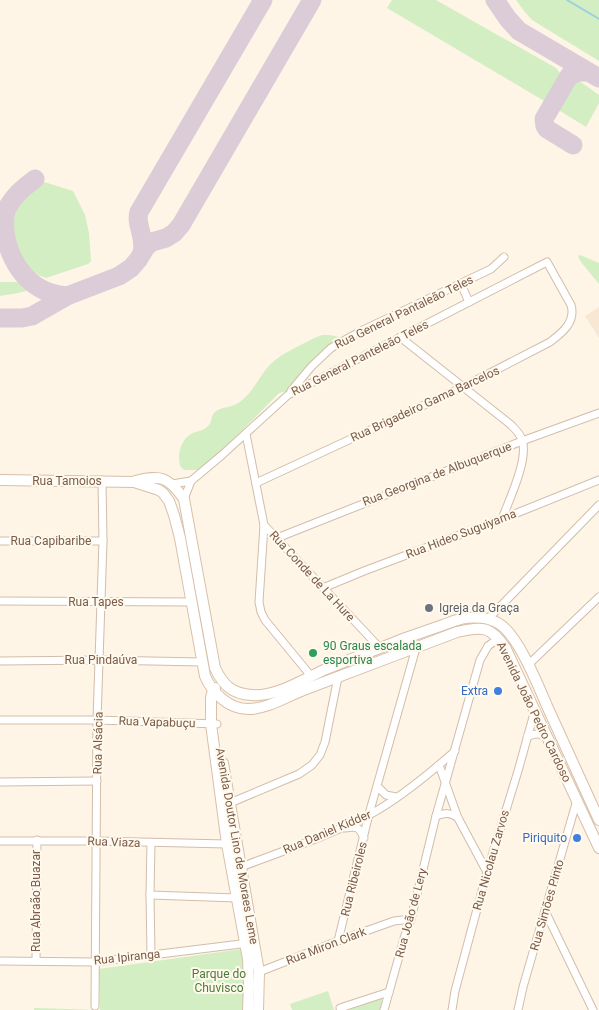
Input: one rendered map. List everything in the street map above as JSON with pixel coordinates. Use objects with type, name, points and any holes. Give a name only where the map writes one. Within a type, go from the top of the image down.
[{"type":"main road","name":"Rua Tamoios","points":[[134,482],[155,478],[163,479],[172,484]]},
{"type":"main road","name":"Rua Tamoios","points":[[0,480],[102,480],[134,482],[159,490],[169,501]]},
{"type":"main road","points":[[159,490],[164,485],[172,484],[184,499],[215,668],[219,677],[226,685],[238,693],[254,696],[263,695],[418,633],[461,619],[488,619]]},
{"type":"main road","points":[[184,499],[176,502],[169,501],[180,538],[204,676],[213,690],[226,685]]},
{"type":"main road","name":"Avenida João Pedro Cardoso","points":[[488,619],[496,621],[509,632],[528,665],[599,820]]},
{"type":"main road","name":"Avenida João Pedro Cardoso","points":[[213,690],[224,700],[236,707],[246,709],[267,706],[457,632],[470,628],[481,628],[499,638],[506,649],[577,800],[598,840]]},
{"type":"main road","name":"Avenida Doutor Lino de Moraes Leme","points":[[226,685],[228,693],[219,705],[214,724],[241,868],[249,943],[248,1010]]},
{"type":"main road","name":"Avenida Doutor Lino de Moraes Leme","points":[[213,690],[210,698],[227,844],[237,898],[259,972],[258,1010]]},
{"type":"street","name":"Rua General Pantaleão Teles","points":[[288,395],[311,367],[331,348],[361,331],[491,269],[504,258]]},
{"type":"street","name":"Rua General Panteleão Teles","points":[[184,499],[191,481],[288,395],[547,262],[572,305]]},
{"type":"street","points":[[461,284],[469,302]]},
{"type":"street","name":"Rua Brigadeiro Gama Barcelos","points":[[256,483],[463,387],[550,342],[561,334],[573,317],[572,305]]},
{"type":"street","points":[[400,337],[518,432],[524,452],[522,465],[502,520]]},
{"type":"street","name":"Rua Georgina de Albuquerque","points":[[276,538],[599,412]]},
{"type":"street","points":[[246,434],[264,525],[261,612],[265,620],[310,676]]},
{"type":"street","name":"Rua Alsácia","points":[[95,1006],[97,720],[103,541],[102,480]]},
{"type":"street","name":"Rua Hideo Suguiyama","points":[[323,588],[374,567],[502,520],[599,480]]},
{"type":"street","points":[[172,484],[191,481]]},
{"type":"street","points":[[488,619],[599,505]]},
{"type":"street","name":"Rua Conde de La Hure","points":[[264,525],[380,648]]},
{"type":"street","name":"Rua Capibaribe","points":[[0,542],[103,541]]},
{"type":"street","points":[[528,665],[599,598]]},
{"type":"street","name":"Rua Tapes","points":[[0,601],[192,602]]},
{"type":"street","name":"Rua João de Lery","points":[[384,1010],[411,919],[445,781],[480,660],[488,646],[499,638]]},
{"type":"street","name":"Rua Ribeiroles","points":[[338,941],[369,814],[416,648]]},
{"type":"street","name":"Rua Pindaúva","points":[[0,660],[202,662]]},
{"type":"street","points":[[230,802],[299,774],[312,765],[320,756],[325,742],[338,677]]},
{"type":"street","name":"Rua Nicolau Zarvos","points":[[452,1010],[455,991],[487,872],[535,710]]},
{"type":"street","name":"Rua Vapabuçu","points":[[0,720],[97,720],[214,724]]},
{"type":"street","points":[[527,737],[537,733],[548,739]]},
{"type":"street","name":"Rua Daniel Kidder","points":[[241,868],[335,830],[369,814],[396,798],[439,765],[455,750]]},
{"type":"street","points":[[439,765],[458,818],[487,872]]},
{"type":"street","points":[[0,782],[97,781]]},
{"type":"street","points":[[378,787],[386,795],[396,798]]},
{"type":"street","name":"Rua Simões Pinto","points":[[518,1010],[523,986],[577,800]]},
{"type":"street","points":[[436,816],[446,813],[458,818]]},
{"type":"street","points":[[335,830],[355,826],[364,838]]},
{"type":"street","name":"Rua Abraão Buazar","points":[[36,961],[37,840]]},
{"type":"street","name":"Rua Viaza","points":[[0,841],[227,844]]},
{"type":"street","points":[[150,955],[151,843]]},
{"type":"street","points":[[150,895],[237,898]]},
{"type":"street","points":[[545,911],[593,1010]]},
{"type":"street","name":"Rua Miron Clark","points":[[259,972],[338,941],[394,922],[411,919]]},
{"type":"street","points":[[394,922],[400,924],[405,935]]},
{"type":"street","name":"Rua Ipiranga","points":[[0,960],[95,962],[249,943]]},
{"type":"street","points":[[340,1008],[389,992]]},
{"type":"shaded area","points":[[599,307],[599,338],[585,316]]},
{"type":"green space","points":[[392,0],[436,0],[556,68],[560,73],[560,79],[546,102],[387,8]]},
{"type":"green space","points":[[516,0],[599,0],[599,61],[532,20]]},
{"type":"green space","points":[[578,80],[599,95],[599,103],[586,127],[557,109],[573,81]]},
{"type":"green space","points":[[44,182],[73,191],[85,215],[89,233],[91,261],[88,264],[46,278],[30,269],[18,253],[14,244],[11,225],[15,212],[22,201]]},
{"type":"green space","points":[[580,255],[599,263],[599,284],[581,262],[578,256]]},
{"type":"green space","points":[[0,282],[18,282],[30,290],[0,296]]},
{"type":"green space","points":[[322,335],[339,337],[287,391],[279,393],[229,444],[199,470],[184,470],[180,466],[179,456],[181,447],[189,435],[209,425],[216,411],[235,405],[245,398],[267,368],[278,358]]},
{"type":"green space","name":"Parque do Chuvisco","points":[[242,949],[247,972],[246,1010],[100,1010],[99,969]]},
{"type":"green space","points":[[328,991],[334,1010],[292,1010],[290,1004]]},
{"type":"green space","points":[[382,998],[380,1010],[348,1010]]},
{"type":"green space","points":[[34,1008],[100,1010],[34,1010]]},
{"type":"waterway","points":[[567,0],[599,19]]},
{"type":"taxiway","points":[[142,253],[143,242],[138,221],[139,212],[263,0]]},
{"type":"taxiway","points":[[0,318],[32,316],[67,296],[119,276],[131,268],[146,247],[152,242],[166,238],[174,233],[181,225],[312,0]]},
{"type":"taxiway","points":[[495,0],[519,31],[599,78]]},
{"type":"taxiway","points":[[573,145],[547,129],[544,119],[569,76],[578,72],[588,72]]},
{"type":"taxiway","points":[[35,179],[19,193],[6,210],[5,232],[7,243],[16,263],[29,281],[45,291],[67,296]]},
{"type":"place","name":"Igreja da Graça","points":[[429,608]]},
{"type":"place","name":"90 Graus escalada esportiva","points":[[313,653]]},
{"type":"place","name":"Extra","points":[[498,691]]},
{"type":"place","name":"Piriquito","points":[[577,838]]}]
